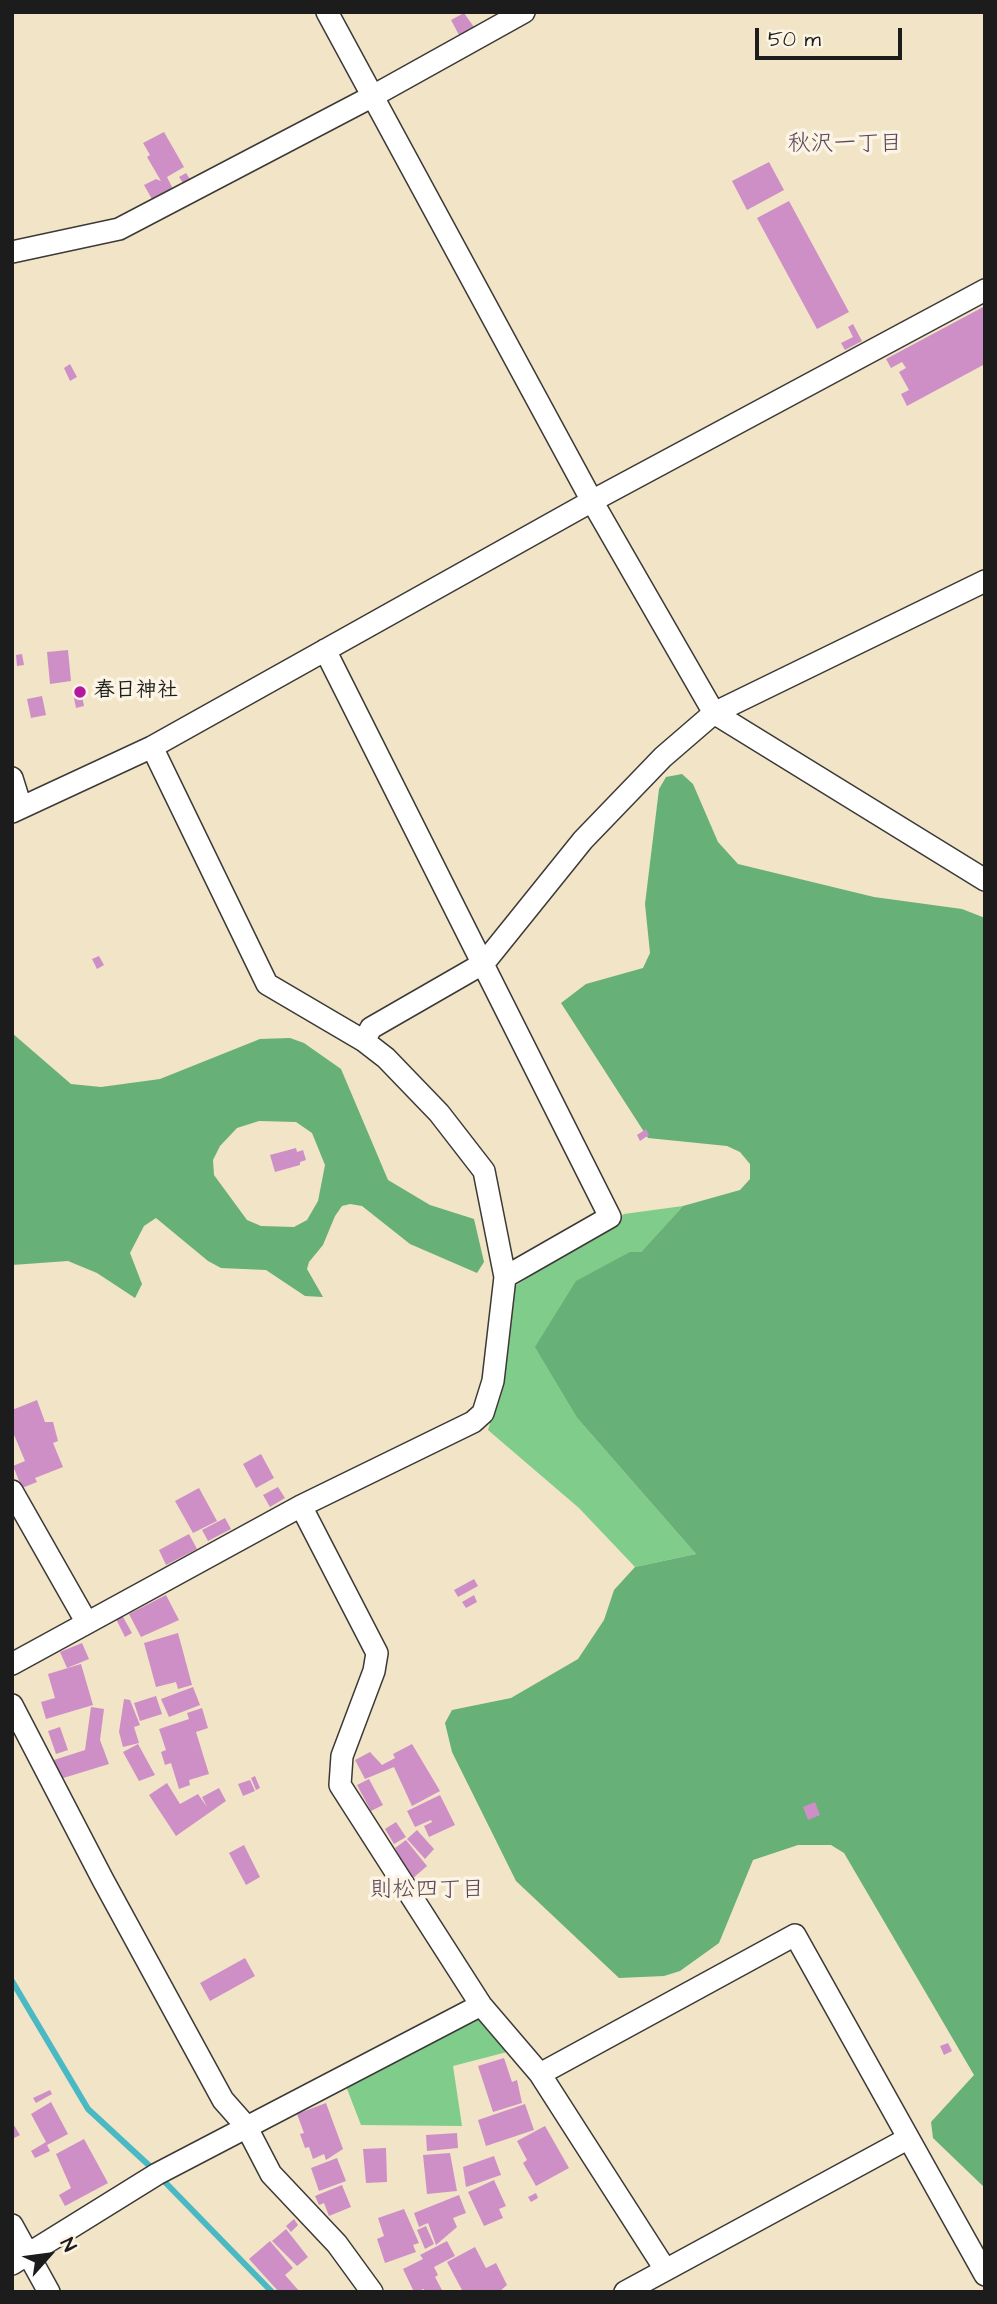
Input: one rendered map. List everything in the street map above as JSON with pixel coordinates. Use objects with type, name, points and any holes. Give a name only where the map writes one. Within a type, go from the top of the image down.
[{"type":"street","points":[[327,12],[592,501],[714,713],[985,880]]},
{"type":"street","points":[[12,252],[119,229],[373,96],[524,12]]},
{"type":"street","points":[[12,778],[17,810],[152,747],[592,501],[985,290]]},
{"type":"street","points":[[364,1041],[371,1028],[484,963],[583,840],[663,757],[714,713],[985,581]]},
{"type":"street","points":[[325,650],[610,1216],[505,1277]]},
{"type":"street","points":[[12,1664],[301,1506],[466,1426],[483,1413],[493,1381],[505,1277],[484,1171],[439,1113],[386,1058],[364,1041],[267,984],[152,747]]},
{"type":"street","points":[[12,1491],[87,1623]]},
{"type":"street","points":[[301,1506],[377,1653],[374,1671],[342,1756],[340,1785],[481,2005],[540,2074],[665,2269]]},
{"type":"street","points":[[12,1705],[103,1880],[223,2100],[246,2126],[271,2174],[337,2244],[372,2292]]},
{"type":"street","points":[[540,2074],[796,1935],[985,2275]]},
{"type":"street","points":[[20,2259],[157,2174],[481,2005]]},
{"type":"street","points":[[625,2292],[908,2139]]},
{"type":"street","points":[[12,2225],[20,2259],[49,2292]]},
{"type":"green space","points":[[682,774],[693,784],[718,842],[738,864],[874,897],[962,909],[985,918],[985,2188],[933,2138],[931,2122],[974,2075],[844,1853],[831,1845],[798,1845],[753,1860],[719,1943],[680,1971],[664,1976],[619,1978],[516,1881],[452,1752],[445,1723],[452,1710],[511,1698],[578,1659],[604,1620],[614,1590],[635,1567],[696,1554],[578,1419],[535,1347],[576,1281],[630,1252],[641,1252],[683,1206],[740,1190],[750,1179],[750,1164],[740,1152],[727,1146],[648,1138],[561,1003],[586,984],[643,968],[650,953],[645,904],[659,789],[666,777]]},
{"type":"green space","points":[[12,1033],[71,1084],[101,1087],[160,1079],[260,1039],[290,1038],[304,1043],[341,1069],[388,1180],[430,1205],[474,1219],[484,1262],[477,1273],[410,1244],[362,1206],[350,1204],[342,1206],[323,1245],[309,1262],[307,1269],[323,1297],[305,1296],[266,1270],[221,1268],[208,1261],[156,1218],[144,1226],[130,1253],[142,1284],[135,1298],[97,1273],[68,1261],[12,1265]],"holes":[[[259,1121],[296,1122],[312,1133],[325,1165],[318,1201],[307,1220],[294,1227],[261,1226],[247,1220],[214,1175],[213,1160],[220,1146],[237,1128]]]},
{"type":"green space","points":[[683,1206],[641,1252],[578,1419],[696,1554],[635,1567],[579,1508],[488,1430],[503,1379],[515,1286],[624,1214]]},
{"type":"green space","points":[[481,2013],[507,2052],[453,2066],[462,2126],[361,2125],[344,2081]]},
{"type":"building","points":[[464,13],[474,27],[459,35],[451,20]]},
{"type":"building","points":[[164,132],[184,167],[167,177],[173,189],[153,201],[144,185],[156,179],[161,181],[147,157],[150,155],[143,143]]},
{"type":"building","points":[[769,162],[784,190],[747,210],[732,181]]},
{"type":"building","points":[[186,173],[190,179],[183,183],[179,177]]},
{"type":"building","points":[[789,201],[849,312],[817,329],[757,218]]},
{"type":"building","points":[[985,306],[985,364],[907,406],[901,394],[909,390],[899,372],[906,368],[902,362],[891,368],[886,359]]},
{"type":"building","points":[[853,324],[862,341],[845,350],[841,343],[853,337],[848,327]]},
{"type":"building","points":[[70,364],[77,377],[70,381],[64,368]]},
{"type":"building","points":[[68,650],[71,681],[50,684],[47,652]]},
{"type":"building","points":[[22,654],[24,665],[17,666],[16,655]]},
{"type":"building","points":[[81,691],[84,706],[76,708],[73,693]]},
{"type":"building","points":[[42,696],[46,715],[31,718],[27,699]]},
{"type":"building","points":[[99,956],[104,965],[97,969],[92,959]]},
{"type":"building","points":[[646,1129],[649,1135],[640,1141],[637,1135]]},
{"type":"building","points":[[296,1148],[297,1152],[303,1150],[306,1160],[300,1162],[300,1165],[275,1172],[270,1155]]},
{"type":"building","points":[[37,1400],[45,1422],[53,1422],[58,1441],[53,1443],[63,1467],[35,1478],[37,1482],[22,1488],[13,1466],[25,1461],[12,1430],[12,1410]]},
{"type":"building","points":[[261,1454],[274,1478],[256,1488],[243,1464]]},
{"type":"building","points":[[278,1487],[285,1498],[270,1507],[263,1495]]},
{"type":"building","points":[[199,1488],[217,1521],[193,1533],[175,1501]]},
{"type":"building","points":[[225,1518],[231,1529],[208,1541],[202,1530]]},
{"type":"building","points":[[189,1534],[197,1549],[166,1565],[159,1550]]},
{"type":"building","points":[[474,1579],[478,1586],[458,1597],[454,1590]]},
{"type":"building","points":[[166,1595],[179,1620],[141,1637],[129,1614]]},
{"type":"building","points":[[474,1595],[477,1602],[466,1608],[462,1602]]},
{"type":"building","points":[[122,1615],[132,1633],[125,1637],[116,1619]]},
{"type":"building","points":[[178,1633],[192,1685],[178,1689],[176,1682],[156,1687],[144,1643]]},
{"type":"building","points":[[82,1643],[89,1659],[67,1668],[60,1652]]},
{"type":"building","points":[[81,1664],[93,1705],[46,1719],[41,1702],[55,1698],[48,1674]]},
{"type":"building","points":[[193,1687],[200,1705],[169,1717],[161,1699]]},
{"type":"building","points":[[156,1696],[162,1714],[140,1721],[134,1703]]},
{"type":"building","points":[[124,1699],[130,1700],[140,1725],[134,1727],[139,1743],[123,1747],[119,1732]]},
{"type":"building","points":[[91,1707],[104,1709],[100,1740],[109,1764],[60,1779],[54,1760],[85,1750]]},
{"type":"building","points":[[202,1708],[208,1728],[196,1732],[209,1774],[189,1780],[190,1785],[179,1789],[171,1763],[165,1765],[161,1752],[166,1750],[159,1729],[189,1719],[187,1713]]},
{"type":"building","points":[[60,1727],[68,1750],[56,1754],[48,1731]]},
{"type":"building","points":[[138,1744],[155,1775],[139,1781],[123,1752]]},
{"type":"building","points":[[412,1744],[440,1791],[412,1806],[394,1767],[365,1779],[355,1760],[370,1752],[382,1765],[395,1758],[393,1754]]},
{"type":"building","points":[[255,1776],[260,1788],[256,1790],[251,1778]]},
{"type":"building","points":[[369,1779],[383,1805],[371,1811],[357,1785]]},
{"type":"building","points":[[250,1780],[255,1791],[243,1796],[238,1784]]},
{"type":"building","points":[[167,1783],[180,1804],[198,1794],[207,1807],[202,1797],[219,1788],[226,1801],[176,1836],[149,1795]]},
{"type":"building","points":[[440,1795],[455,1825],[429,1837],[424,1826],[432,1822],[431,1820],[415,1827],[407,1811]]},
{"type":"building","points":[[815,1802],[820,1815],[808,1820],[803,1807]]},
{"type":"building","points":[[396,1822],[406,1837],[394,1844],[385,1829]]},
{"type":"building","points":[[417,1830],[434,1849],[425,1859],[407,1839]]},
{"type":"building","points":[[406,1840],[427,1866],[412,1879],[395,1848]]},
{"type":"building","points":[[244,1845],[260,1877],[246,1885],[229,1853]]},
{"type":"building","points":[[245,1958],[255,1976],[210,2001],[200,1983]]},
{"type":"building","points":[[948,2043],[952,2051],[944,2055],[940,2046]]},
{"type":"building","points":[[504,2058],[512,2082],[517,2080],[522,2103],[493,2112],[478,2066]]},
{"type":"building","points":[[50,2090],[52,2094],[36,2103],[33,2098]]},
{"type":"building","points":[[51,2102],[68,2134],[47,2145],[50,2151],[35,2158],[31,2151],[46,2142],[31,2114]]},
{"type":"building","points":[[326,2103],[343,2149],[326,2160],[324,2154],[313,2159],[300,2134],[304,2133],[297,2114]]},
{"type":"building","points":[[525,2104],[534,2130],[486,2146],[478,2120]]},
{"type":"building","points":[[12,2122],[20,2135],[12,2139]]},
{"type":"building","points":[[545,2126],[569,2168],[536,2186],[523,2163],[527,2160],[517,2141]]},
{"type":"building","points":[[457,2133],[458,2148],[427,2151],[426,2135]]},
{"type":"building","points":[[84,2139],[108,2183],[65,2206],[59,2195],[71,2188],[56,2154]]},
{"type":"building","points":[[386,2148],[387,2182],[366,2183],[363,2149]]},
{"type":"building","points":[[450,2153],[457,2191],[427,2194],[423,2155]]},
{"type":"building","points":[[494,2156],[501,2175],[466,2187],[463,2167]]},
{"type":"building","points":[[337,2158],[346,2181],[319,2191],[311,2168]]},
{"type":"building","points":[[494,2180],[506,2206],[499,2209],[503,2218],[484,2226],[468,2192]]},
{"type":"building","points":[[342,2185],[351,2207],[329,2216],[324,2203],[319,2205],[315,2196]]},
{"type":"building","points":[[536,2193],[538,2198],[531,2202],[528,2197]]},
{"type":"building","points":[[459,2195],[466,2213],[453,2218],[457,2227],[436,2245],[428,2223],[419,2227],[414,2213]]},
{"type":"building","points":[[404,2209],[419,2243],[413,2245],[416,2252],[385,2263],[377,2239],[384,2236],[378,2218]]},
{"type":"building","points":[[294,2219],[298,2225],[291,2232],[286,2226]]},
{"type":"building","points":[[426,2226],[434,2244],[425,2249],[417,2230]]},
{"type":"building","points":[[286,2229],[308,2257],[297,2266],[272,2241]]},
{"type":"building","points":[[270,2241],[293,2268],[285,2275],[300,2292],[279,2292],[249,2259]]},
{"type":"building","points":[[447,2241],[455,2256],[434,2267],[438,2275],[435,2277],[443,2292],[425,2292],[424,2289],[414,2292],[403,2269],[423,2259],[420,2255]]},
{"type":"building","points":[[475,2247],[486,2268],[496,2263],[507,2285],[499,2292],[463,2292],[447,2262]]},
{"type":"waterway","points":[[12,1981],[88,2109],[154,2170]]},
{"type":"waterway","points":[[161,2178],[272,2292]]},
{"type":"place","name":"春日神社","points":[[80,692]]},
{"type":"district","name":"秋沢一丁目","points":[[845,145]]},
{"type":"district","name":"則松四丁目","points":[[427,1891]]}]
